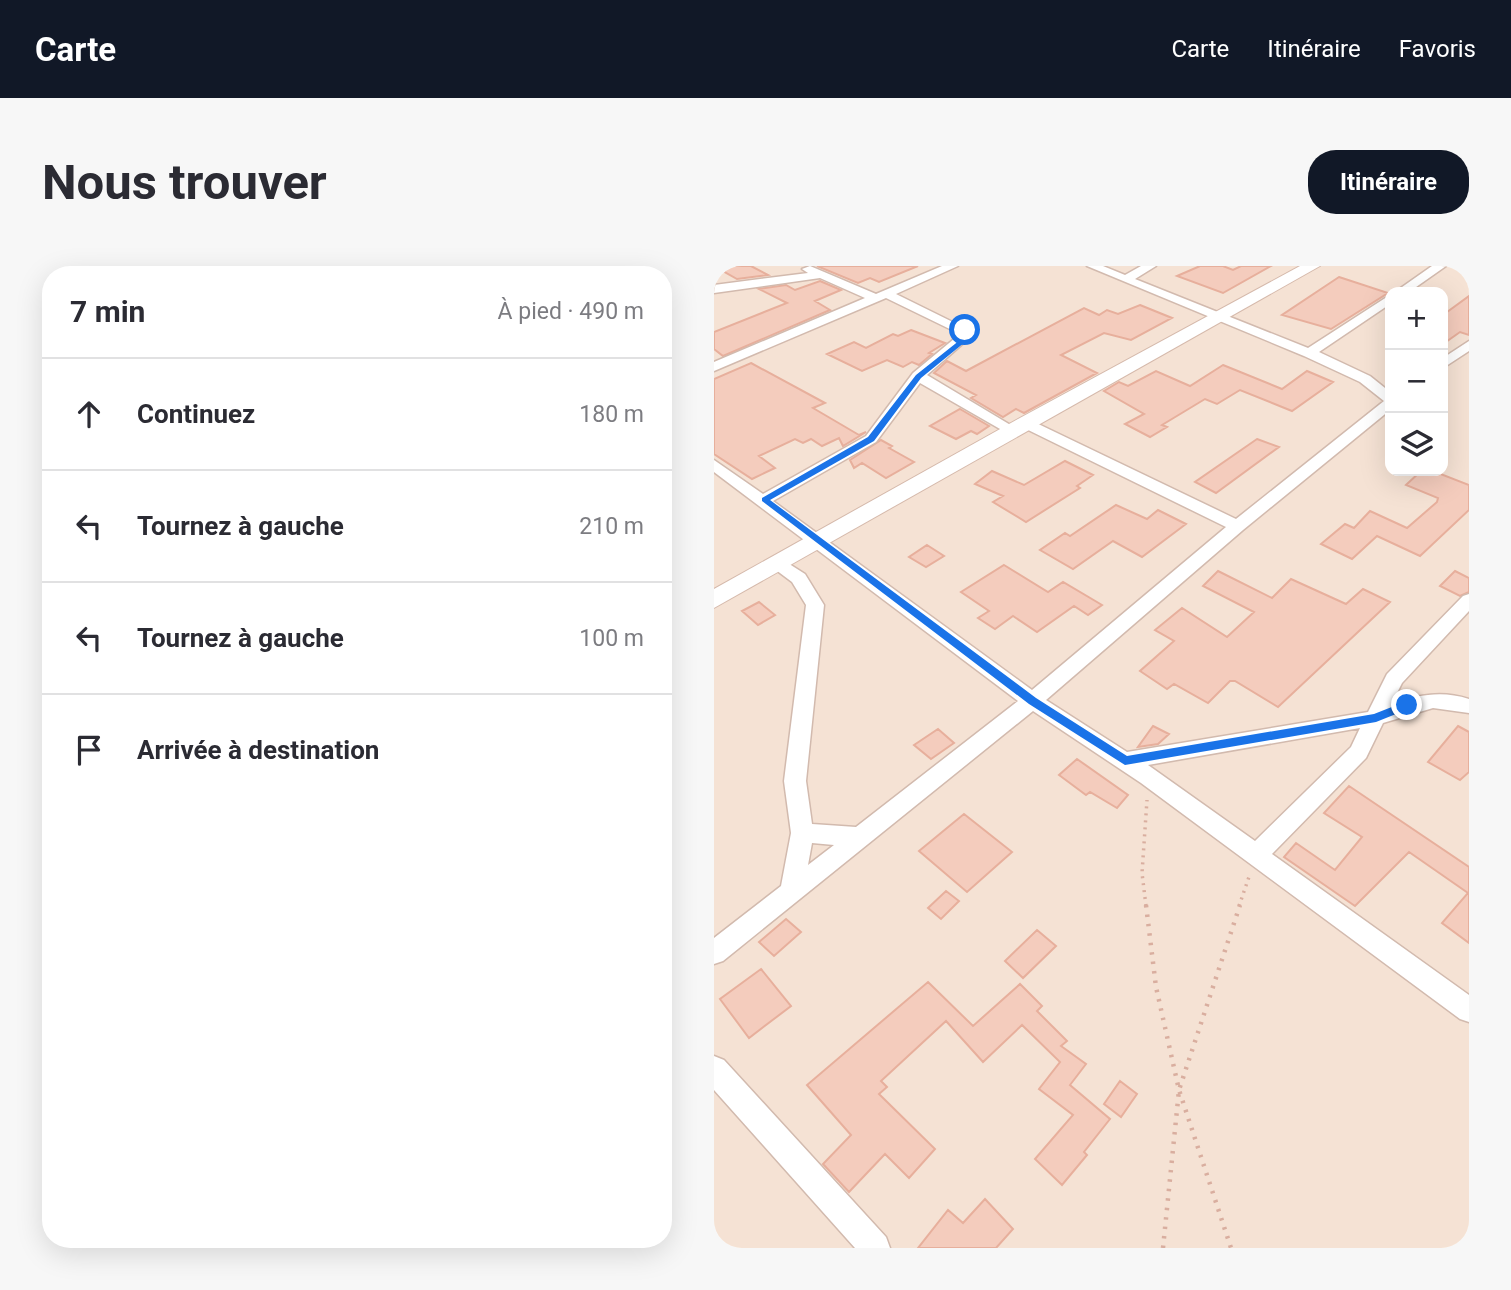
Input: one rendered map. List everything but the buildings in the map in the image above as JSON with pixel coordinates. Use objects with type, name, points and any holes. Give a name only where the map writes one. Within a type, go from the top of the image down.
[{"type":"main road","points":[[714,600],[1019,426],[1312,266]]},
{"type":"street","points":[[765,499],[871,439],[919,376],[969,333],[802,266]]},
{"type":"street","points":[[714,367],[952,266]]},
{"type":"street","points":[[1093,266],[1309,353],[1365,379],[1385,397]]},
{"type":"street","points":[[1125,279],[1150,266]]},
{"type":"street","points":[[1408,287],[1440,266]]},
{"type":"street","points":[[714,289],[820,275]]},
{"type":"street","points":[[714,296],[733,288]]},
{"type":"street","points":[[1309,353],[1385,302]]},
{"type":"street","points":[[1448,361],[1468,347]]},
{"type":"street","points":[[919,376],[1019,426],[1237,526]]},
{"type":"street","points":[[1365,379],[1385,380]]},
{"type":"street","points":[[714,953],[1032,701],[1237,526],[1385,405]]},
{"type":"street","points":[[714,465],[765,499],[1032,701],[1149,777],[1469,1010]]},
{"type":"street","points":[[777,564],[799,578],[815,605],[795,781],[802,833],[792,889]]},
{"type":"street","points":[[1256,855],[1359,752],[1394,679],[1469,600]]},
{"type":"street","points":[[1125,761],[1376,718],[1407,705],[1433,700],[1453,700],[1469,706]]},
{"type":"street","points":[[802,833],[862,837]]},
{"type":"street","points":[[714,1070],[875,1248]]},
{"type":"path","points":[[1149,777],[1142,873],[1156,987],[1179,1090],[1231,1248]]},
{"type":"path","points":[[1163,1248],[1179,1090],[1256,855]]},
{"type":"shaded area","points":[[714,266],[1469,266],[1469,1248],[714,1248]]},
{"type":"route","points":[[965,330],[969,333],[968,337],[919,376],[871,439],[765,499],[1032,701],[1125,761],[1376,718],[1407,705]]}]
